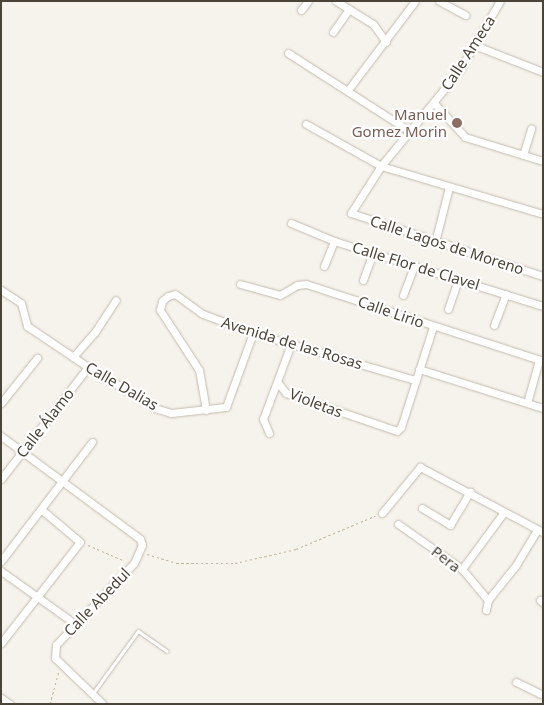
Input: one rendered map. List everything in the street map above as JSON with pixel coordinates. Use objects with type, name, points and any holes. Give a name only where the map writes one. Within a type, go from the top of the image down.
[{"type":"street","points":[[301,10],[308,1]]},
{"type":"street","points":[[336,1],[373,24],[386,42]]},
{"type":"street","points":[[348,90],[415,1]]},
{"type":"street","points":[[439,1],[465,15]]},
{"type":"street","name":"Calle Ameca","points":[[351,213],[381,166],[434,103],[474,46],[500,1]]},
{"type":"street","points":[[333,32],[349,9]]},
{"type":"street","points":[[474,46],[543,72]]},
{"type":"street","points":[[288,53],[411,132]]},
{"type":"street","points":[[434,103],[466,137],[543,161]]},
{"type":"street","points":[[306,124],[381,166],[543,214]]},
{"type":"street","points":[[523,155],[531,128]]},
{"type":"street","points":[[435,242],[449,186]]},
{"type":"street","name":"Calle Lagos de Moreno","points":[[351,213],[543,276]]},
{"type":"street","name":"Calle Flor de Clavel","points":[[291,223],[334,241],[543,306]]},
{"type":"street","points":[[324,266],[334,241]]},
{"type":"street","points":[[363,280],[373,253]]},
{"type":"street","points":[[403,295],[414,266]]},
{"type":"street","points":[[448,309],[458,280]]},
{"type":"street","name":"Calle Lirio","points":[[240,284],[280,295],[297,285],[306,284],[541,361]]},
{"type":"street","name":"Calle Dalias","points":[[1,290],[21,303],[27,326],[88,367],[158,408],[171,413],[222,409],[229,404],[253,333]]},
{"type":"street","name":"Avenida de las Rosas","points":[[206,410],[199,370],[160,310],[162,301],[175,294],[203,314],[253,333],[415,380]]},
{"type":"street","points":[[494,325],[506,294]]},
{"type":"street","points":[[73,357],[95,332],[116,300]]},
{"type":"street","points":[[415,380],[433,327]]},
{"type":"street","name":"Violetas","points":[[292,344],[278,383],[286,393],[397,431],[401,427],[415,380]]},
{"type":"street","points":[[1,403],[37,358]]},
{"type":"street","points":[[527,403],[541,361]]},
{"type":"street","name":"Calle Álamo","points":[[1,479],[88,367]]},
{"type":"street","points":[[419,369],[543,408]]},
{"type":"street","points":[[269,434],[263,419],[278,383]]},
{"type":"street","points":[[1,436],[62,478],[140,539],[141,553]]},
{"type":"street","points":[[1,561],[42,510],[62,478],[92,442]]},
{"type":"street","points":[[382,513],[420,467],[540,531],[488,600],[486,610]]},
{"type":"street","points":[[422,508],[444,524],[450,525],[470,492]]},
{"type":"street","points":[[1,643],[80,542],[42,510]]},
{"type":"street","points":[[462,569],[504,512]]},
{"type":"street","name":"Pera","points":[[398,524],[462,569],[488,600]]},
{"type":"street","name":"Calle Abedul","points":[[62,664],[54,652],[56,645],[134,563],[141,553]]},
{"type":"street","points":[[1,570],[74,624]]},
{"type":"street","points":[[62,664],[103,704]]},
{"type":"street","points":[[516,682],[543,695]]},
{"type":"street","points":[[1,698],[10,704]]},
{"type":"lane","points":[[92,694],[138,631],[167,651]]},
{"type":"path","points":[[141,553],[176,562],[235,563],[296,549],[382,513]]},
{"type":"path","points":[[80,542],[134,563]]},
{"type":"path","points":[[50,704],[62,664]]},
{"type":"place","name":"Manuel Gomez Morin","points":[[457,123]]}]
